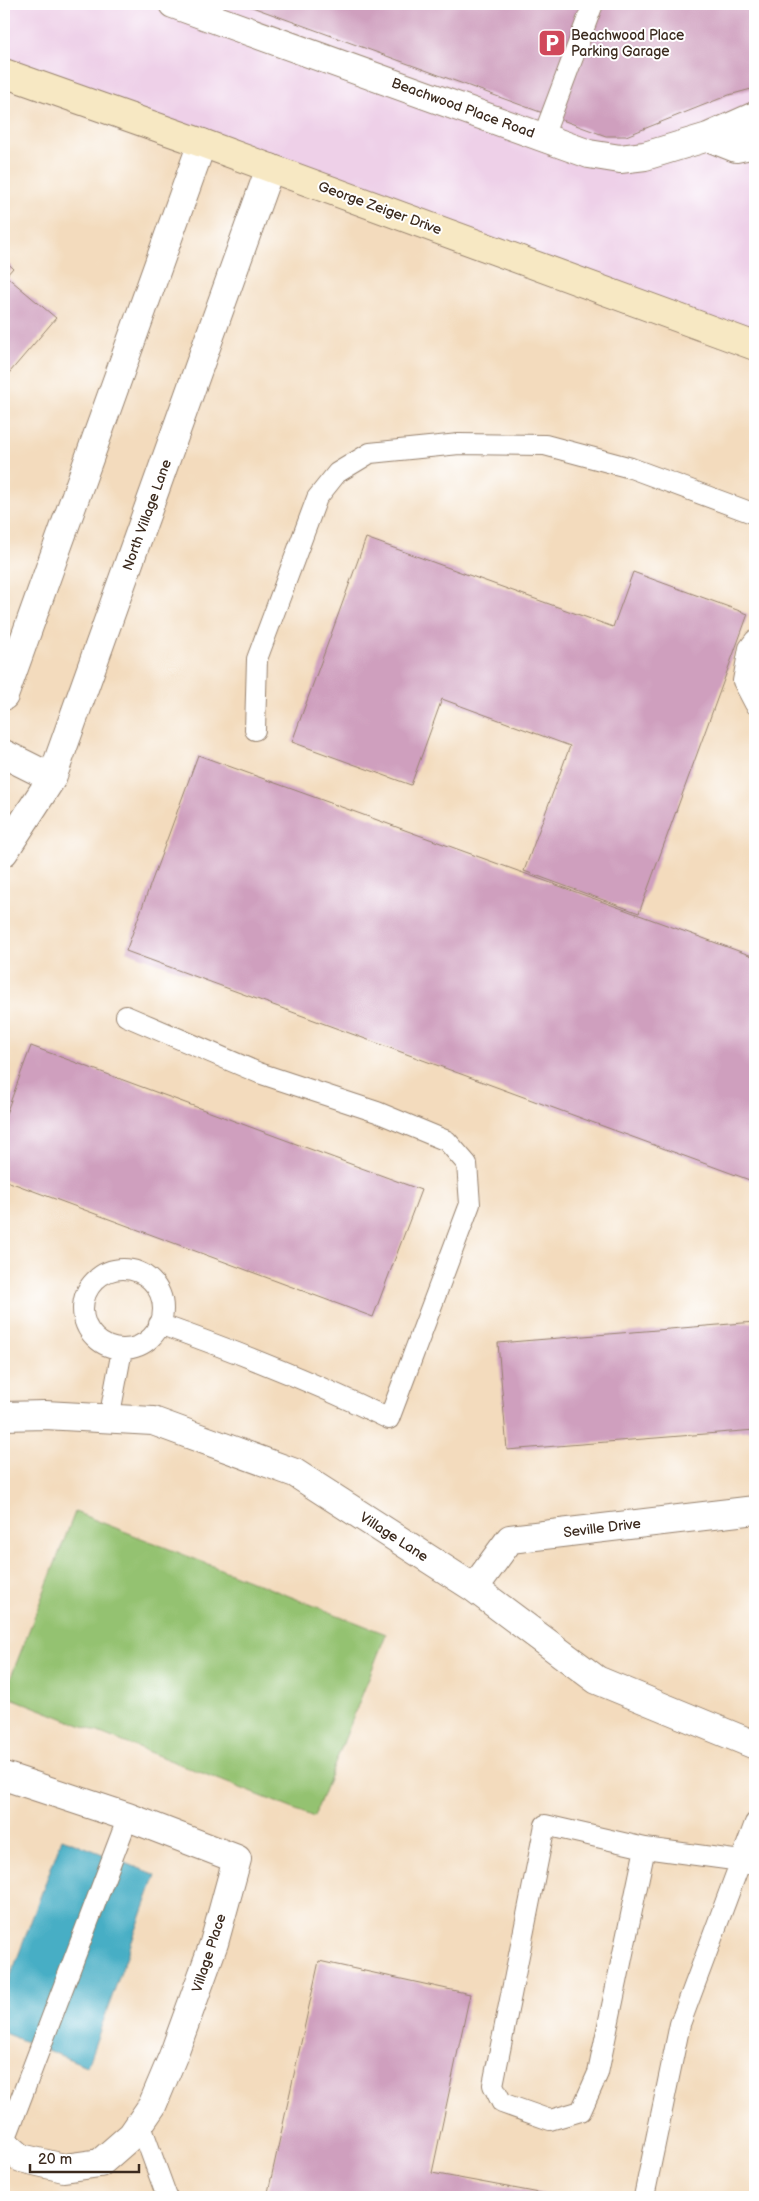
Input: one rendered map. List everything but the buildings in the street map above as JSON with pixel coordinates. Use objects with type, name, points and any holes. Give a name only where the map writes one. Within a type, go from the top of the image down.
[{"type":"street","name":"Beachwood Place Road","points":[[173,4],[590,154],[620,159],[645,156],[708,138],[755,116]]},
{"type":"street","name":"George Zeiger Drive","points":[[4,73],[202,143],[755,346]]},
{"type":"street","points":[[708,138],[736,148],[755,144]]},
{"type":"street","points":[[4,696],[202,143]]},
{"type":"street","name":"North Village Lane","points":[[4,852],[52,778],[270,168]]},
{"type":"street","points":[[4,754],[52,778]]},
{"type":"street","name":"Village Lane","points":[[4,1416],[45,1415],[153,1422],[295,1473],[474,1588],[597,1680],[755,1745]]},
{"type":"street","name":"Seville Drive","points":[[474,1588],[510,1539],[755,1510]]},
{"type":"street","name":"Village Place","points":[[4,1776],[128,1816],[237,1859],[214,1943],[176,2047],[152,2106],[132,2135],[100,2163],[64,2168],[21,2158],[4,2143]]},
{"type":"lane","points":[[544,137],[593,4]]},
{"type":"lane","points":[[255,730],[257,659],[317,498],[337,474],[370,453],[459,444],[545,445],[631,468],[755,514]]},
{"type":"lane","points":[[755,640],[749,648],[743,681],[755,704]]},
{"type":"lane","points":[[126,1016],[259,1073],[377,1112],[447,1141],[467,1164],[470,1204],[389,1419],[329,1389],[159,1324]]},
{"type":"lane","points":[[130,1269],[151,1279],[162,1296],[164,1312],[155,1335],[136,1348],[122,1350],[95,1337],[86,1325],[83,1311],[84,1299],[93,1282],[101,1276],[109,1271],[130,1269]]},
{"type":"lane","points":[[109,1419],[122,1350]]},
{"type":"lane","points":[[4,2143],[128,1816]]},
{"type":"lane","points":[[644,2197],[680,2024],[748,1863],[755,1823]]},
{"type":"lane","points":[[645,1848],[598,2073],[581,2111],[550,2120],[502,2104],[493,2085],[545,1825],[645,1848],[748,1863]]},
{"type":"lane","points":[[140,2123],[167,2197]]},
{"type":"shaded area","points":[[4,4],[755,4],[755,346],[4,73]]},
{"type":"green space","points":[[75,1512],[386,1634],[314,1817],[4,1695]]},
{"type":"water","points":[[62,1838],[156,1875],[87,2066],[4,2033],[4,1994]]},
{"type":"place","name":"Beachwood Place Parking Garage","points":[[552,43]]}]
